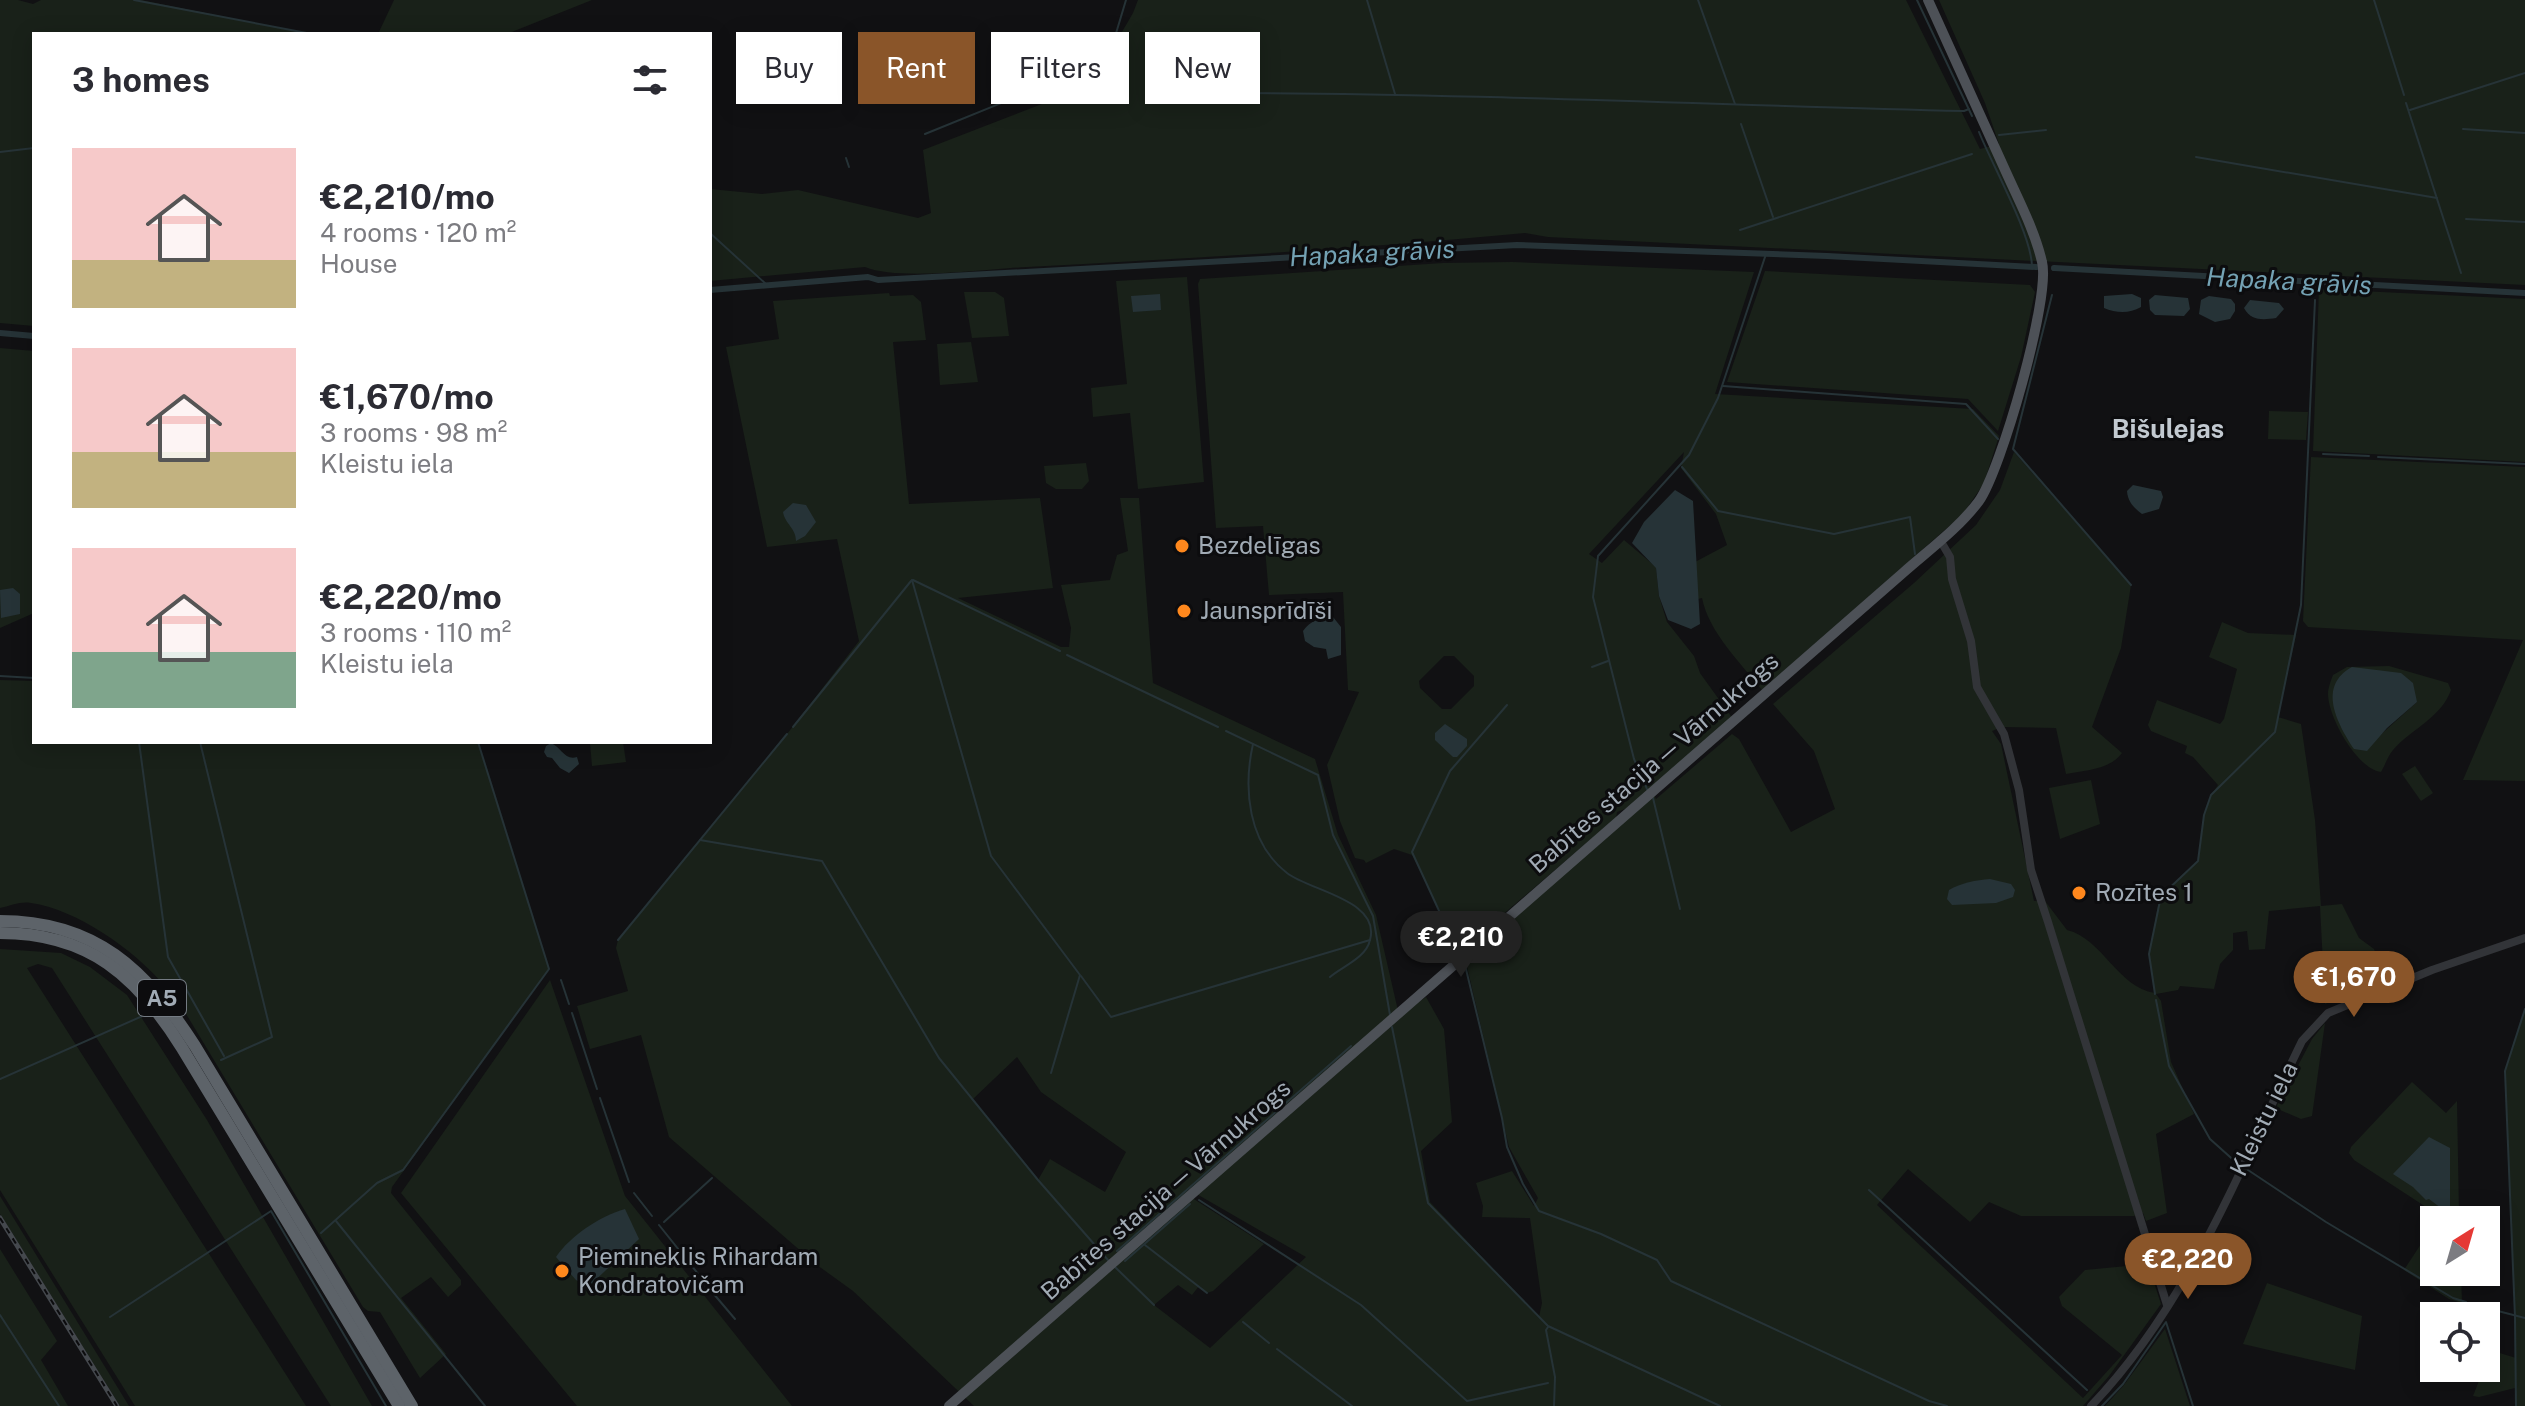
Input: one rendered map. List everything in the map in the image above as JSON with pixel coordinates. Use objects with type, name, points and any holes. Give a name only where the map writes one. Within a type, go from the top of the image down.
[{"type":"highway","name":"A5","points":[[0,921],[47,925],[88,938],[125,961],[157,992],[195,1046],[412,1406]]},
{"type":"highway","name":"A5","points":[[0,933],[38,935],[73,944],[112,965],[146,996],[190,1061],[399,1406]]},
{"type":"main road","name":"Babītes stacija — Vārnukrogs","points":[[949,1406],[1966,517],[1989,485],[2020,388],[2039,311],[2043,264],[2032,231],[1928,0]]},
{"type":"street","points":[[1940,540],[1950,557],[1952,579],[1971,641],[1977,687],[2004,734],[2019,790],[2034,883],[2167,1305]]},
{"type":"street","name":"Kleistu iela","points":[[2091,1406],[2125,1366],[2198,1257],[2302,1041],[2328,1013],[2432,970],[2525,938]]},
{"type":"shaded area","points":[[0,0],[33,4],[41,0],[141,0],[300,32],[32,32],[32,326],[0,323]]},
{"type":"shaded area","points":[[394,0],[592,0],[512,32],[379,32]]},
{"type":"shaded area","points":[[1138,0],[1906,0],[1980,149],[1999,144],[1985,103],[1939,0],[2525,0],[2525,285],[1548,237],[1525,233],[1214,257],[944,273],[899,273],[865,267],[712,281],[712,189],[762,194],[798,190],[918,218],[931,213],[923,150],[1042,104],[1129,104],[1129,32],[1122,32]]},
{"type":"shaded area","points":[[1512,262],[1754,272],[1715,394],[1973,409],[1999,436],[1984,483],[1963,514],[1762,690],[1711,623],[1702,598],[1698,599],[1695,562],[1727,545],[1716,514],[1681,468],[1684,452],[1589,554],[1602,563],[1624,540],[1656,567],[1659,596],[1667,622],[1694,656],[1700,673],[1733,719],[1651,788],[1656,799],[1732,734],[1739,739],[1791,832],[1835,809],[1814,751],[1773,704],[1914,583],[1976,525],[2000,490],[2014,452],[2131,585],[2121,648],[2092,727],[2122,753],[2117,759],[2097,768],[2066,774],[2056,728],[2002,727],[1992,731],[2001,744],[2034,901],[2045,901],[2067,930],[2091,943],[2130,982],[2155,993],[2149,954],[2158,905],[2161,896],[2198,861],[2204,815],[2218,785],[2193,757],[2185,753],[2187,746],[2151,731],[2148,725],[2157,700],[2220,724],[2237,669],[2209,657],[2222,622],[2248,633],[2296,635],[2278,717],[2301,724],[2315,820],[2321,906],[2342,904],[2359,938],[2374,949],[2386,976],[2385,981],[2325,1004],[2320,906],[2269,911],[2265,949],[2249,950],[2247,931],[2233,933],[2233,950],[2220,964],[2214,989],[2180,986],[2178,990],[2156,994],[2161,1001],[2171,1062],[2194,1114],[2156,1134],[2167,1213],[2146,1221],[2143,1213],[2134,1216],[2021,1216],[1989,1202],[1970,1222],[1908,1169],[1877,1205],[2083,1398],[2122,1355],[2062,1306],[2059,1297],[2085,1270],[2148,1264],[2161,1304],[2109,1376],[2083,1406],[974,1406],[853,1291],[817,1265],[669,1137],[641,1035],[590,1049],[577,1006],[628,991],[616,948],[618,940],[859,641],[837,539],[767,547],[726,347],[779,339],[773,301],[889,293],[890,296],[913,295],[921,302],[926,340],[893,342],[909,504],[1040,498],[1053,588],[958,598],[1061,647],[1069,647],[1071,628],[1061,585],[1110,580],[1117,555],[1128,551],[1120,498],[1139,498],[1153,683],[1315,759],[1338,835],[1376,915],[1399,1015],[1426,997],[1444,1029],[1452,1122],[1421,1151],[1430,1202],[1539,1317],[1542,1303],[1530,1218],[1482,1217],[1483,1206],[1476,1183],[1512,1171],[1534,1206],[1538,1198],[1509,1147],[1465,958],[1633,806],[1617,812],[1616,818],[1460,951],[1412,855],[1394,849],[1366,863],[1355,858],[1340,821],[1327,765],[1359,692],[1348,690],[1343,592],[1269,595],[1263,526],[1216,528],[1200,279],[1443,263]],"holes":[[[1444,656],[1454,656],[1474,676],[1474,686],[1451,709],[1442,709],[1420,688],[1419,681]],[[1017,1057],[1041,1092],[1126,1152],[1105,1192],[1050,1159],[1038,1180],[973,1099]],[[1188,1189],[1306,1257],[1210,1348],[1154,1305],[1178,1285],[1192,1295],[1199,1286],[1207,1293],[1213,1291],[1264,1244],[1186,1194]]]},
{"type":"shaded area","points":[[1765,271],[2030,285],[2035,292],[2021,357],[1998,431],[1968,399],[1727,382]]},
{"type":"shaded area","points":[[1187,277],[1204,482],[1138,489],[1130,413],[1093,417],[1091,388],[1127,384],[1116,281]]},
{"type":"shaded area","points":[[2319,289],[2525,299],[2525,462],[2313,451]]},
{"type":"shaded area","points":[[964,292],[995,292],[1004,298],[1009,336],[972,338]]},
{"type":"shaded area","points":[[1160,294],[1161,310],[1133,312],[1131,296]]},
{"type":"shaded area","points":[[2132,294],[2141,298],[2141,307],[2122,312],[2104,308],[2104,296]]},
{"type":"shaded area","points":[[2155,295],[2188,298],[2190,309],[2184,316],[2155,315],[2150,310],[2149,300]]},
{"type":"shaded area","points":[[2209,296],[2231,299],[2235,311],[2230,319],[2215,322],[2199,314],[2201,300]]},
{"type":"shaded area","points":[[2250,300],[2279,303],[2284,309],[2276,318],[2258,319],[2244,308]]},
{"type":"shaded area","points":[[971,342],[978,382],[940,385],[937,344]]},
{"type":"shaded area","points":[[0,348],[32,351],[32,614],[0,628]]},
{"type":"shaded area","points":[[2269,411],[2308,412],[2306,440],[2268,439]]},
{"type":"shaded area","points":[[2311,457],[2525,467],[2525,781],[2463,780],[2523,640],[2308,627],[2303,621]]},
{"type":"shaded area","points":[[1086,463],[1089,481],[1082,489],[1056,489],[1046,483],[1044,466]]},
{"type":"shaded area","points":[[2133,485],[2161,491],[2163,497],[2159,509],[2142,514],[2136,509],[2127,491]]},
{"type":"shaded area","points":[[1675,490],[1693,501],[1700,624],[1691,629],[1668,620],[1659,596],[1656,568],[1632,543],[1644,522]]},
{"type":"shaded area","points":[[793,503],[806,505],[816,522],[805,536],[796,541],[783,512]]},
{"type":"shaded area","points":[[13,588],[20,594],[20,614],[1,618],[0,590]]},
{"type":"shaded area","points":[[1333,617],[1341,627],[1341,655],[1328,659],[1326,649],[1314,647],[1305,641],[1303,631],[1316,620]]},
{"type":"shaded area","points":[[2389,666],[2448,683],[2451,690],[2433,716],[2393,750],[2381,772],[2372,769],[2354,752],[2338,728],[2329,704],[2333,675],[2347,667]],"holes":[[[2417,702],[2377,738],[2341,722],[2336,712]]]},
{"type":"shaded area","points":[[2352,667],[2401,673],[2413,683],[2417,702],[2387,728],[2367,751],[2354,749],[2334,705],[2335,684]]},
{"type":"shaded area","points":[[0,680],[32,681],[32,744],[479,744],[549,969],[392,1187],[391,1193],[461,1280],[461,1285],[448,1297],[431,1277],[401,1298],[446,1354],[420,1378],[380,1312],[368,1311],[363,1307],[168,984],[163,984],[103,933],[67,913],[27,903],[0,908]]},
{"type":"shaded area","points":[[1445,724],[1467,739],[1467,746],[1457,757],[1453,757],[1435,740],[1435,733]]},
{"type":"shaded area","points":[[553,744],[566,755],[577,757],[579,764],[569,773],[547,757],[544,752],[546,746]]},
{"type":"shaded area","points":[[590,744],[623,744],[626,762],[592,766]]},
{"type":"shaded area","points":[[2415,766],[2433,793],[2421,801],[2402,774]]},
{"type":"shaded area","points":[[2091,780],[2100,824],[2060,839],[2049,788]]},
{"type":"shaded area","points":[[1990,879],[2011,884],[2015,890],[2013,897],[1996,903],[1952,905],[1947,899],[1949,890],[1969,882]]},
{"type":"shaded area","points":[[0,949],[61,953],[90,967],[127,995],[207,1120],[372,1406],[331,1406],[52,968],[38,964],[27,968],[306,1406],[135,1406],[0,1190]]},
{"type":"shaded area","points":[[550,980],[625,1196],[792,1406],[577,1406],[401,1193]]},
{"type":"shaded area","points":[[2525,1009],[2525,1406],[2516,1406],[2515,1388],[2473,1396],[2478,1382],[2500,1382],[2500,1353],[2516,1358],[2505,1071]]},
{"type":"shaded area","points":[[2325,1023],[2312,1116],[2301,1119],[2280,1110],[2272,1115],[2312,1039]]},
{"type":"shaded area","points":[[2412,1082],[2446,1113],[2457,1101],[2459,1206],[2425,1206],[2354,1160],[2349,1153],[2351,1147]]},
{"type":"shaded area","points":[[2429,1137],[2450,1148],[2450,1206],[2438,1206],[2426,1200],[2393,1174]]},
{"type":"shaded area","points":[[0,1196],[129,1406],[120,1406],[0,1214]]},
{"type":"shaded area","points":[[625,1209],[639,1239],[588,1287],[576,1280],[556,1257],[586,1228]]},
{"type":"shaded area","points":[[2420,1245],[2420,1280],[2404,1270]]},
{"type":"shaded area","points":[[0,1249],[57,1341],[41,1360],[68,1406],[0,1406]]},
{"type":"shaded area","points":[[2267,1283],[2362,1316],[2355,1370],[2243,1344]]},
{"type":"shaded area","points":[[2429,1286],[2461,1286],[2462,1302],[2449,1299]]},
{"type":"shaded area","points":[[2165,1329],[2190,1406],[2105,1406],[2124,1385]]},
{"type":"waterway","points":[[134,0],[302,32]]},
{"type":"waterway","points":[[1116,32],[1126,0]]},
{"type":"waterway","points":[[1367,0],[1395,94]]},
{"type":"waterway","points":[[1698,0],[1735,104]]},
{"type":"waterway","points":[[1917,0],[1972,116]]},
{"type":"waterway","points":[[2374,0],[2404,95]]},
{"type":"waterway","points":[[2410,110],[2525,73]]},
{"type":"waterway","points":[[1260,93],[1969,109]]},
{"type":"waterway","points":[[2406,103],[2461,273]]},
{"type":"waterway","points":[[925,134],[999,104]]},
{"type":"waterway","points":[[1741,124],[1773,217]]},
{"type":"waterway","points":[[2463,129],[2525,133]]},
{"type":"waterway","points":[[1999,135],[2046,130]]},
{"type":"waterway","points":[[1979,132],[2019,219],[2032,267]]},
{"type":"waterway","points":[[0,152],[32,148]]},
{"type":"waterway","points":[[1740,230],[1972,154]]},
{"type":"waterway","points":[[2196,157],[2437,198]]},
{"type":"waterway","points":[[846,158],[849,167]]},
{"type":"waterway","points":[[2466,219],[2525,222]]},
{"type":"waterway","points":[[712,235],[767,285]]},
{"type":"waterway","name":"Hapaka grāvis","points":[[712,290],[868,277],[878,280],[1517,245],[2036,267]]},
{"type":"waterway","points":[[1647,789],[1634,759],[1593,597],[1598,556],[1689,455],[1718,398],[1766,254]]},
{"type":"waterway","name":"Hapaka grāvis","points":[[2054,268],[2525,293]]},
{"type":"waterway","points":[[2315,291],[2316,283]]},
{"type":"waterway","points":[[2052,295],[2013,449],[2131,585]]},
{"type":"waterway","points":[[2155,994],[2149,954],[2161,896],[2198,861],[2204,815],[2211,795],[2275,732],[2301,605],[2315,300]]},
{"type":"waterway","name":"Hapaka grāvis","points":[[0,333],[32,336]]},
{"type":"waterway","points":[[1723,386],[1966,404],[1998,439]]},
{"type":"waterway","points":[[2323,454],[2369,456]]},
{"type":"waterway","points":[[2378,457],[2525,464]]},
{"type":"waterway","points":[[1682,467],[1718,511],[1834,534],[1910,517],[1915,554]]},
{"type":"waterway","points":[[912,580],[991,856],[1080,975],[1051,1073]]},
{"type":"waterway","points":[[913,580],[1060,651]]},
{"type":"waterway","points":[[793,727],[911,581]]},
{"type":"waterway","points":[[1067,655],[1218,727]]},
{"type":"waterway","points":[[1592,667],[1608,661]]},
{"type":"waterway","points":[[0,676],[32,678]]},
{"type":"waterway","points":[[1458,952],[1412,852],[1450,771],[1507,705]]},
{"type":"waterway","points":[[1226,731],[1318,775],[1333,835],[1373,916],[1390,1015]]},
{"type":"waterway","points":[[618,940],[787,734]]},
{"type":"waterway","points":[[139,744],[168,957],[224,1056]]},
{"type":"waterway","points":[[200,744],[272,1037],[221,1060]]},
{"type":"waterway","points":[[321,1233],[377,1183],[403,1170],[549,969],[479,744]]},
{"type":"waterway","points":[[1253,744],[1249,797],[1256,831],[1264,847],[1287,873],[1355,906],[1371,926],[1370,940],[1364,952],[1330,977]]},
{"type":"waterway","points":[[1653,798],[1680,909]]},
{"type":"waterway","points":[[700,840],[822,861],[939,1058],[1108,1260]]},
{"type":"waterway","points":[[1081,976],[1111,1017],[1370,940]]},
{"type":"waterway","points":[[1464,961],[1507,1147],[1539,1211],[1601,1234],[1657,1260],[1671,1281],[1929,1401],[1947,1406]]},
{"type":"waterway","points":[[561,980],[569,1004]]},
{"type":"waterway","points":[[174,996],[184,989]]},
{"type":"waterway","points":[[2156,1000],[2169,1066],[2210,1139],[2239,1165]]},
{"type":"waterway","points":[[2516,1406],[2505,1071],[2525,1009]]},
{"type":"waterway","points":[[572,1013],[597,1089]]},
{"type":"waterway","points":[[0,1079],[147,1014]]},
{"type":"waterway","points":[[1392,1027],[1428,1203],[1548,1326],[1720,1406]]},
{"type":"waterway","points":[[1117,1251],[1351,1046]]},
{"type":"waterway","points":[[600,1098],[629,1182]]},
{"type":"waterway","points":[[2245,1168],[2326,1222],[2453,1298],[2466,1302]]},
{"type":"waterway","points":[[664,1222],[712,1178]]},
{"type":"waterway","points":[[1869,1190],[2087,1390]]},
{"type":"waterway","points":[[634,1193],[652,1216]]},
{"type":"waterway","points":[[1199,1200],[1361,1305],[1467,1401],[1548,1383]]},
{"type":"waterway","points":[[1125,1261],[1190,1204]]},
{"type":"waterway","points":[[110,1317],[271,1211],[386,1406]]},
{"type":"waterway","points":[[336,1221],[485,1406]]},
{"type":"waterway","points":[[659,1225],[699,1275]]},
{"type":"waterway","points":[[1145,1245],[1207,1293]]},
{"type":"waterway","points":[[1115,1267],[1154,1305]]},
{"type":"waterway","points":[[707,1286],[735,1319]]},
{"type":"waterway","points":[[2500,1312],[2525,1318]]},
{"type":"waterway","points":[[0,1315],[59,1406]]},
{"type":"waterway","points":[[1243,1322],[1269,1343]]},
{"type":"waterway","points":[[2102,1406],[2123,1384],[2166,1322],[2193,1406]]},
{"type":"waterway","points":[[1548,1327],[1555,1377],[1554,1406]]},
{"type":"waterway","points":[[1277,1349],[1352,1406]]},
{"type":"railway","points":[[0,1218],[117,1406]]},
{"type":"place","name":"Bezdelīgas","points":[[1182,546]]},
{"type":"place","name":"Jaunsprīdīši","points":[[1184,611]]},
{"type":"place","name":"Rozītes 1","points":[[2079,893]]},
{"type":"place","name":"Piemineklis Rihardam Kondratovičam","points":[[562,1271]]},
{"type":"district","name":"Bišulejas","points":[[2168,429]]}]
